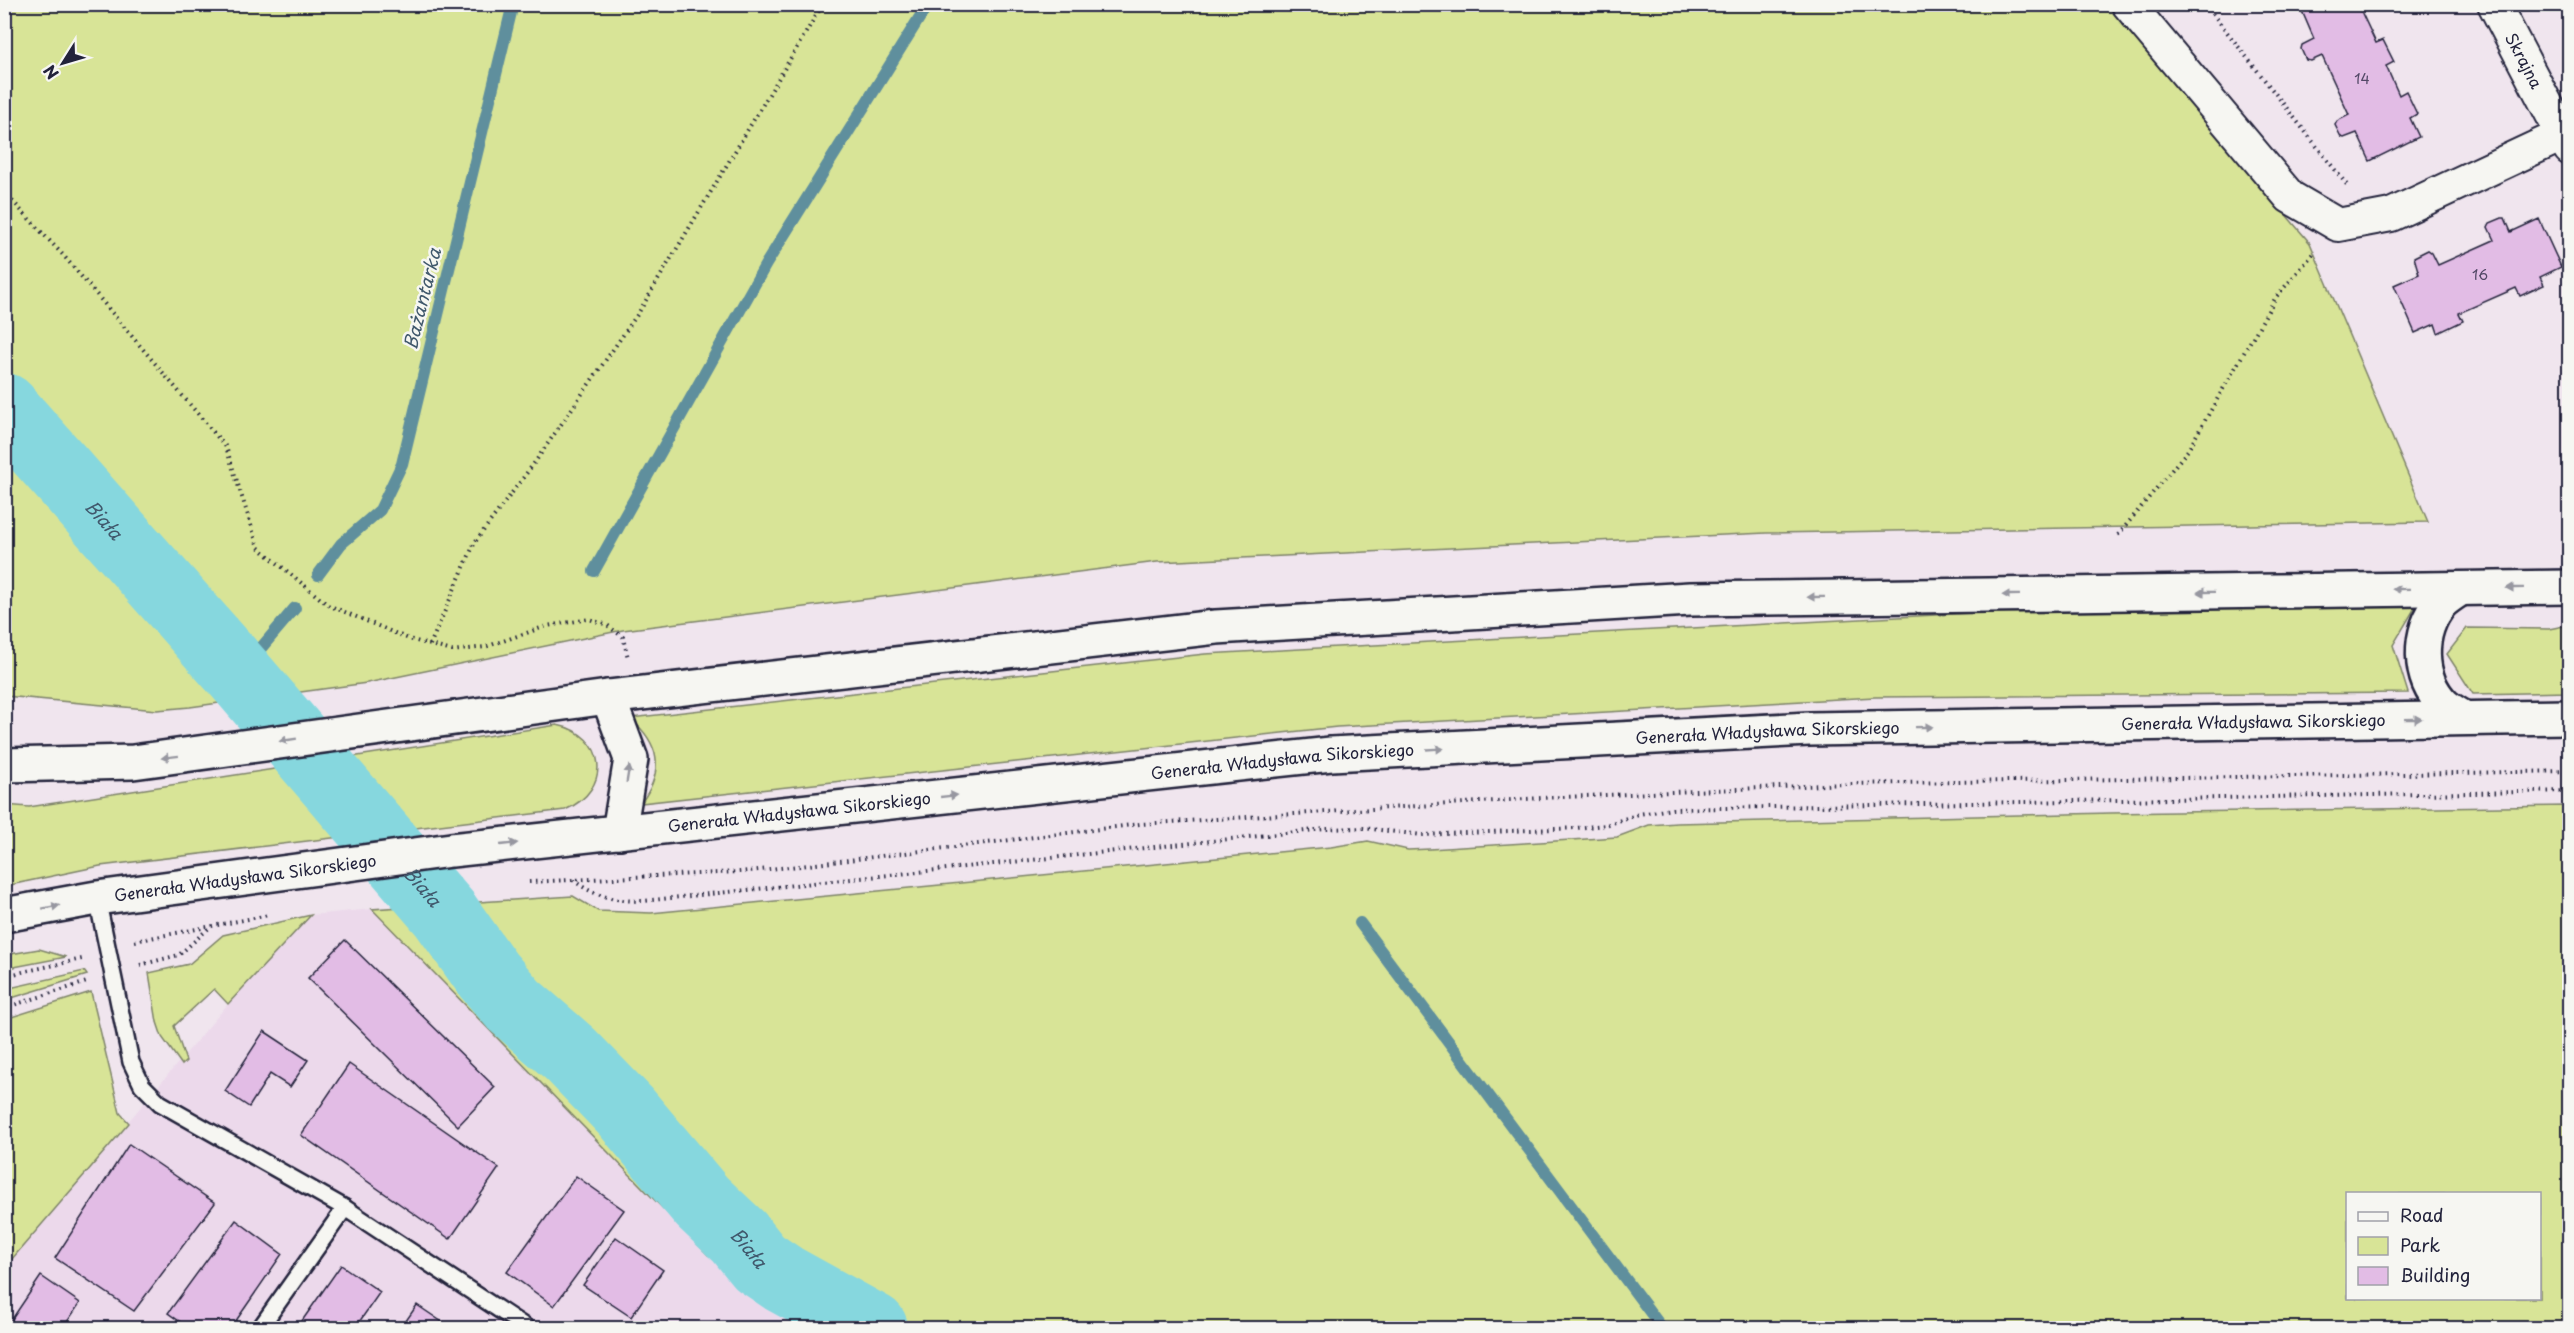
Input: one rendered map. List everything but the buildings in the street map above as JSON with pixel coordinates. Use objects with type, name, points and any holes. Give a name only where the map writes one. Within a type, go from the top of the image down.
[{"type":"main road","points":[[4,765],[133,762],[228,750],[346,731],[621,696],[1216,627],[1666,601],[2570,587]]},
{"type":"main road","points":[[2460,589],[2442,602],[2429,621],[2423,643],[2424,666],[2431,687],[2445,705],[2464,718]]},
{"type":"main road","points":[[619,832],[630,759],[621,696]]},
{"type":"main road","name":"Generała Władysława Sikorskiego","points":[[4,915],[97,898],[451,850],[1331,754],[1809,729],[2570,717]]},
{"type":"street","points":[[2128,4],[2290,197],[2338,225],[2391,215],[2566,142]]},
{"type":"street","name":"Skrajna","points":[[2494,4],[2566,142]]},
{"type":"lane","points":[[97,898],[131,1062],[142,1085],[160,1103],[345,1208],[527,1329]]},
{"type":"lane","points":[[260,1329],[345,1208]]},
{"type":"path","points":[[430,645],[475,542],[639,312],[823,4]]},
{"type":"path","points":[[2205,4],[2352,191]]},
{"type":"path","points":[[4,192],[63,255],[226,447],[258,547],[328,605],[409,639],[452,651],[485,647],[548,626],[589,619],[607,625],[623,637],[621,696]]},
{"type":"path","points":[[2118,535],[2188,450],[2276,297],[2338,225]]},
{"type":"path","points":[[2570,771],[1846,784],[1530,799],[1140,824],[800,866],[677,876],[572,880],[585,890],[611,899],[643,901],[1325,829],[1363,828],[1422,835],[1576,828],[1606,825],[1639,814],[1672,810],[2004,801],[2570,791]]},
{"type":"shaded area","points":[[372,909],[708,1255],[828,1328],[5,1328],[5,1267],[228,1004],[311,915]]},
{"type":"green space","points":[[4,5],[2107,5],[2310,243],[2428,522],[1766,533],[1157,562],[623,630],[367,683],[190,707],[157,710],[5,696]]},
{"type":"green space","points":[[2416,606],[2393,645],[2408,693],[1875,697],[1337,727],[641,803],[654,779],[656,758],[648,738],[630,718],[1205,654],[2030,610]]},
{"type":"green space","points":[[2569,625],[2569,692],[2473,694],[2447,654],[2467,628],[2549,629]]},
{"type":"green space","points":[[557,725],[574,731],[586,740],[594,751],[598,763],[597,777],[591,789],[580,801],[565,810],[100,866],[5,886],[5,805],[29,807]]},
{"type":"green space","points":[[2569,806],[2569,1328],[828,1328],[708,1255],[372,909],[573,896],[598,911],[651,913],[1331,847],[1368,841],[1408,850],[1617,837],[1649,825]]},
{"type":"green space","points":[[311,915],[228,1004],[214,989],[174,1026],[186,1061],[182,1065],[162,1037],[157,1022],[149,973],[189,964],[223,935]]},
{"type":"green space","points":[[39,949],[66,957],[9,968],[5,965],[5,955]]},
{"type":"green space","points":[[84,971],[87,975],[5,1000],[5,989]]},
{"type":"green space","points":[[91,992],[120,1113],[129,1123],[5,1267],[5,1019]]},
{"type":"waterway","name":"Bażantarka","points":[[318,575],[341,544],[380,510],[402,464],[513,4]]},
{"type":"waterway","points":[[594,571],[766,264],[928,4]]},
{"type":"waterway","name":"Biała","points":[[4,408],[239,674],[445,914],[488,975],[514,1005],[570,1054],[626,1112],[702,1202],[739,1237],[759,1262],[784,1279],[873,1328]]},
{"type":"waterway","name":"Bażantarka","points":[[239,674],[295,608]]},
{"type":"waterway","points":[[1360,923],[1662,1328]]}]
